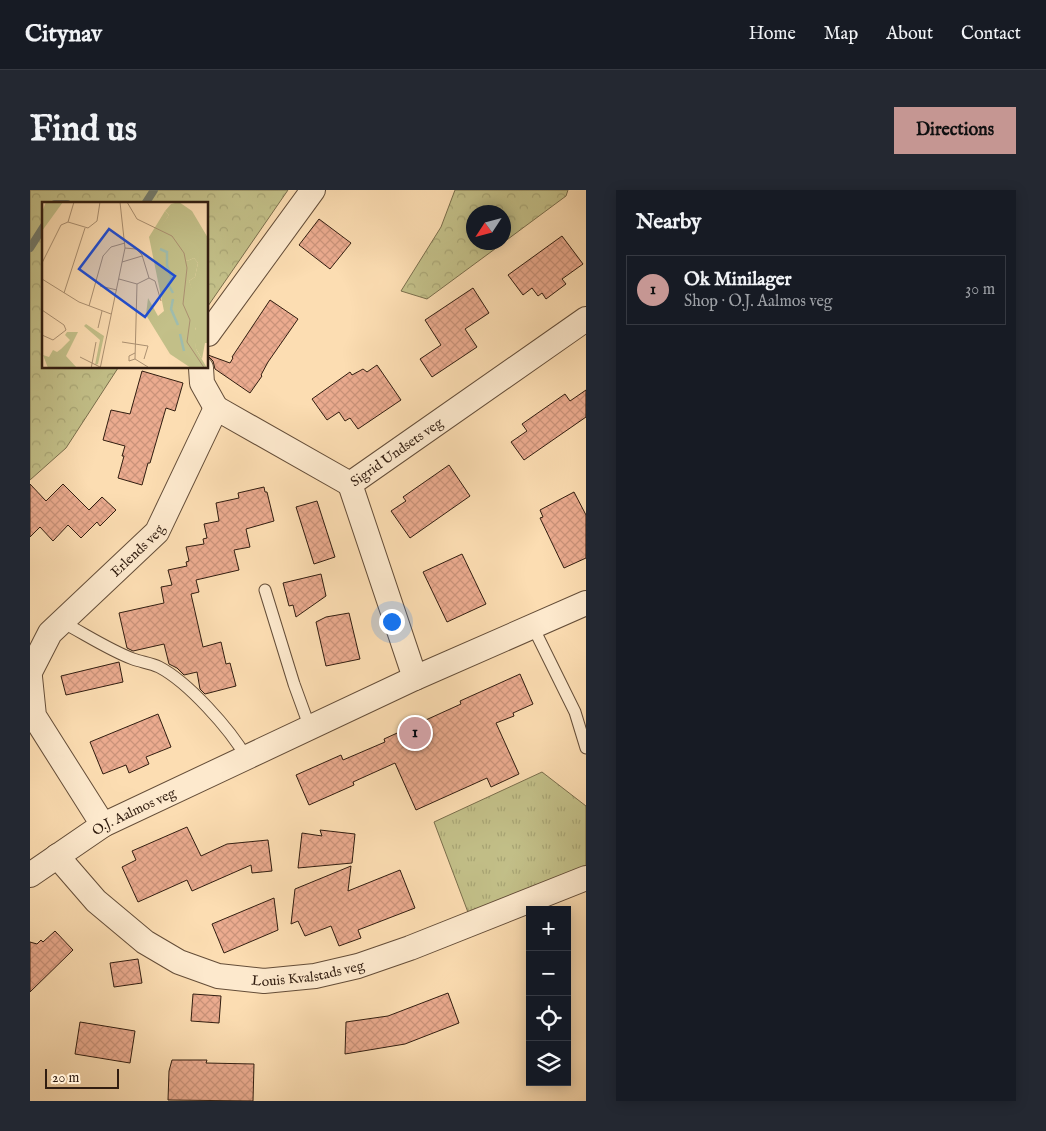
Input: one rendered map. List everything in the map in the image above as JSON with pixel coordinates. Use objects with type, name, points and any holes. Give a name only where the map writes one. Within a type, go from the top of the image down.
[{"type":"street","points":[[209,333],[313,190]]},
{"type":"street","name":"Sigrid Undsets veg","points":[[415,678],[350,484],[586,319]]},
{"type":"street","points":[[201,369],[202,383],[216,408],[350,484]]},
{"type":"street","name":"Erlends veg","points":[[30,672],[50,633],[157,532],[216,408]]},
{"type":"street","name":"O.J. Aalmos veg","points":[[30,875],[103,825],[415,678],[586,603]]},
{"type":"street","points":[[30,677],[34,716],[103,825]]},
{"type":"street","name":"Louis Kvalstads veg","points":[[57,856],[96,901],[145,942],[179,962],[218,976],[264,981],[315,976],[358,966],[410,948],[586,878]]},
{"type":"lane","points":[[265,590],[294,684],[310,728]]},
{"type":"lane","points":[[62,622],[126,656],[157,666],[170,674],[215,716],[238,743],[246,757]]},
{"type":"lane","points":[[533,627],[575,712],[586,748]]},
{"type":"green space","points":[[30,190],[288,190],[209,305],[209,202],[42,202],[42,369],[117,369],[66,448],[30,480]]},
{"type":"green space","points":[[455,190],[568,190],[566,196],[511,237],[511,205],[466,205],[466,250],[494,250],[427,299],[401,291],[441,227]]},
{"type":"green space","points":[[542,772],[586,806],[586,869],[469,915],[434,822]]},
{"type":"building","points":[[319,219],[351,243],[330,269],[299,245]]},
{"type":"building","points":[[562,236],[583,264],[562,279],[566,284],[546,299],[542,293],[538,296],[532,288],[523,295],[508,275]]},
{"type":"building","points":[[473,288],[489,313],[465,329],[477,347],[432,377],[420,359],[441,345],[425,320]]},
{"type":"building","points":[[270,300],[298,319],[268,362],[262,376],[250,393],[215,369],[209,355],[230,363],[232,357]]},
{"type":"building","points":[[377,365],[401,400],[358,429],[350,418],[345,421],[339,412],[327,420],[312,399],[350,372],[352,375],[363,369],[367,372]]},
{"type":"building","points":[[142,371],[183,383],[175,411],[166,408],[142,485],[118,478],[125,446],[103,440],[111,410],[130,414]]},
{"type":"building","points":[[586,390],[586,417],[524,460],[511,442],[527,431],[522,424],[565,394],[570,401]]},
{"type":"building","points":[[449,465],[470,496],[410,538],[391,511],[406,501],[403,497]]},
{"type":"building","points":[[30,484],[46,501],[63,484],[89,510],[102,497],[116,510],[100,526],[97,522],[81,538],[68,525],[53,541],[40,527],[30,537]]},
{"type":"building","points":[[264,487],[274,521],[246,529],[250,547],[234,550],[239,570],[196,580],[199,592],[191,594],[203,647],[221,642],[226,664],[230,663],[236,686],[205,694],[200,689],[197,672],[184,675],[177,668],[169,664],[164,644],[133,651],[127,648],[119,613],[164,603],[161,587],[172,585],[168,570],[187,566],[186,562],[189,561],[186,547],[204,544],[203,539],[207,538],[204,524],[219,521],[216,503],[239,498],[238,493]]},
{"type":"building","points":[[574,492],[586,515],[586,558],[564,568],[540,518],[543,517],[540,510]]},
{"type":"building","points":[[317,501],[335,557],[314,564],[296,507]]},
{"type":"building","points":[[462,554],[486,604],[447,622],[423,572]]},
{"type":"building","points":[[321,574],[326,596],[296,617],[293,605],[289,606],[283,583]]},
{"type":"building","points":[[349,613],[360,659],[326,666],[316,622],[326,617]]},
{"type":"building","points":[[119,662],[123,682],[66,695],[61,676]]},
{"type":"building","points":[[520,674],[533,704],[513,713],[514,716],[496,723],[519,774],[491,787],[487,778],[416,810],[395,763],[353,782],[354,785],[309,805],[296,775],[341,755],[343,760],[385,742],[384,739],[461,704],[460,701]]},
{"type":"building","points":[[158,714],[171,747],[146,757],[149,764],[129,773],[126,765],[103,774],[90,742]]},
{"type":"building","points":[[187,827],[201,856],[227,844],[268,840],[272,871],[252,873],[251,865],[192,891],[187,880],[138,902],[122,867],[136,860],[132,851]]},
{"type":"building","points":[[320,830],[355,834],[352,863],[298,868],[302,833],[322,836]]},
{"type":"building","points":[[351,866],[348,891],[400,870],[415,908],[358,930],[361,938],[339,946],[331,926],[305,936],[298,921],[291,924],[295,889]]},
{"type":"building","points":[[274,898],[278,930],[224,953],[212,924]]},
{"type":"building","points":[[55,931],[73,950],[30,992],[30,942],[37,944],[41,940],[43,942]]},
{"type":"building","points":[[138,959],[142,983],[114,987],[110,963]]},
{"type":"building","points":[[448,993],[459,1023],[405,1044],[345,1054],[346,1022],[388,1016]]},
{"type":"building","points":[[193,994],[221,996],[219,1023],[191,1021]]},
{"type":"building","points":[[80,1022],[135,1031],[130,1063],[75,1054]]},
{"type":"building","points":[[172,1060],[207,1060],[206,1063],[254,1064],[253,1101],[168,1100],[169,1071]]},
{"type":"waterway","points":[[146,202],[154,190]]},
{"type":"waterway","points":[[30,248],[42,229]]},
{"type":"place","name":"Ok Minilager","points":[[415,733]]}]
